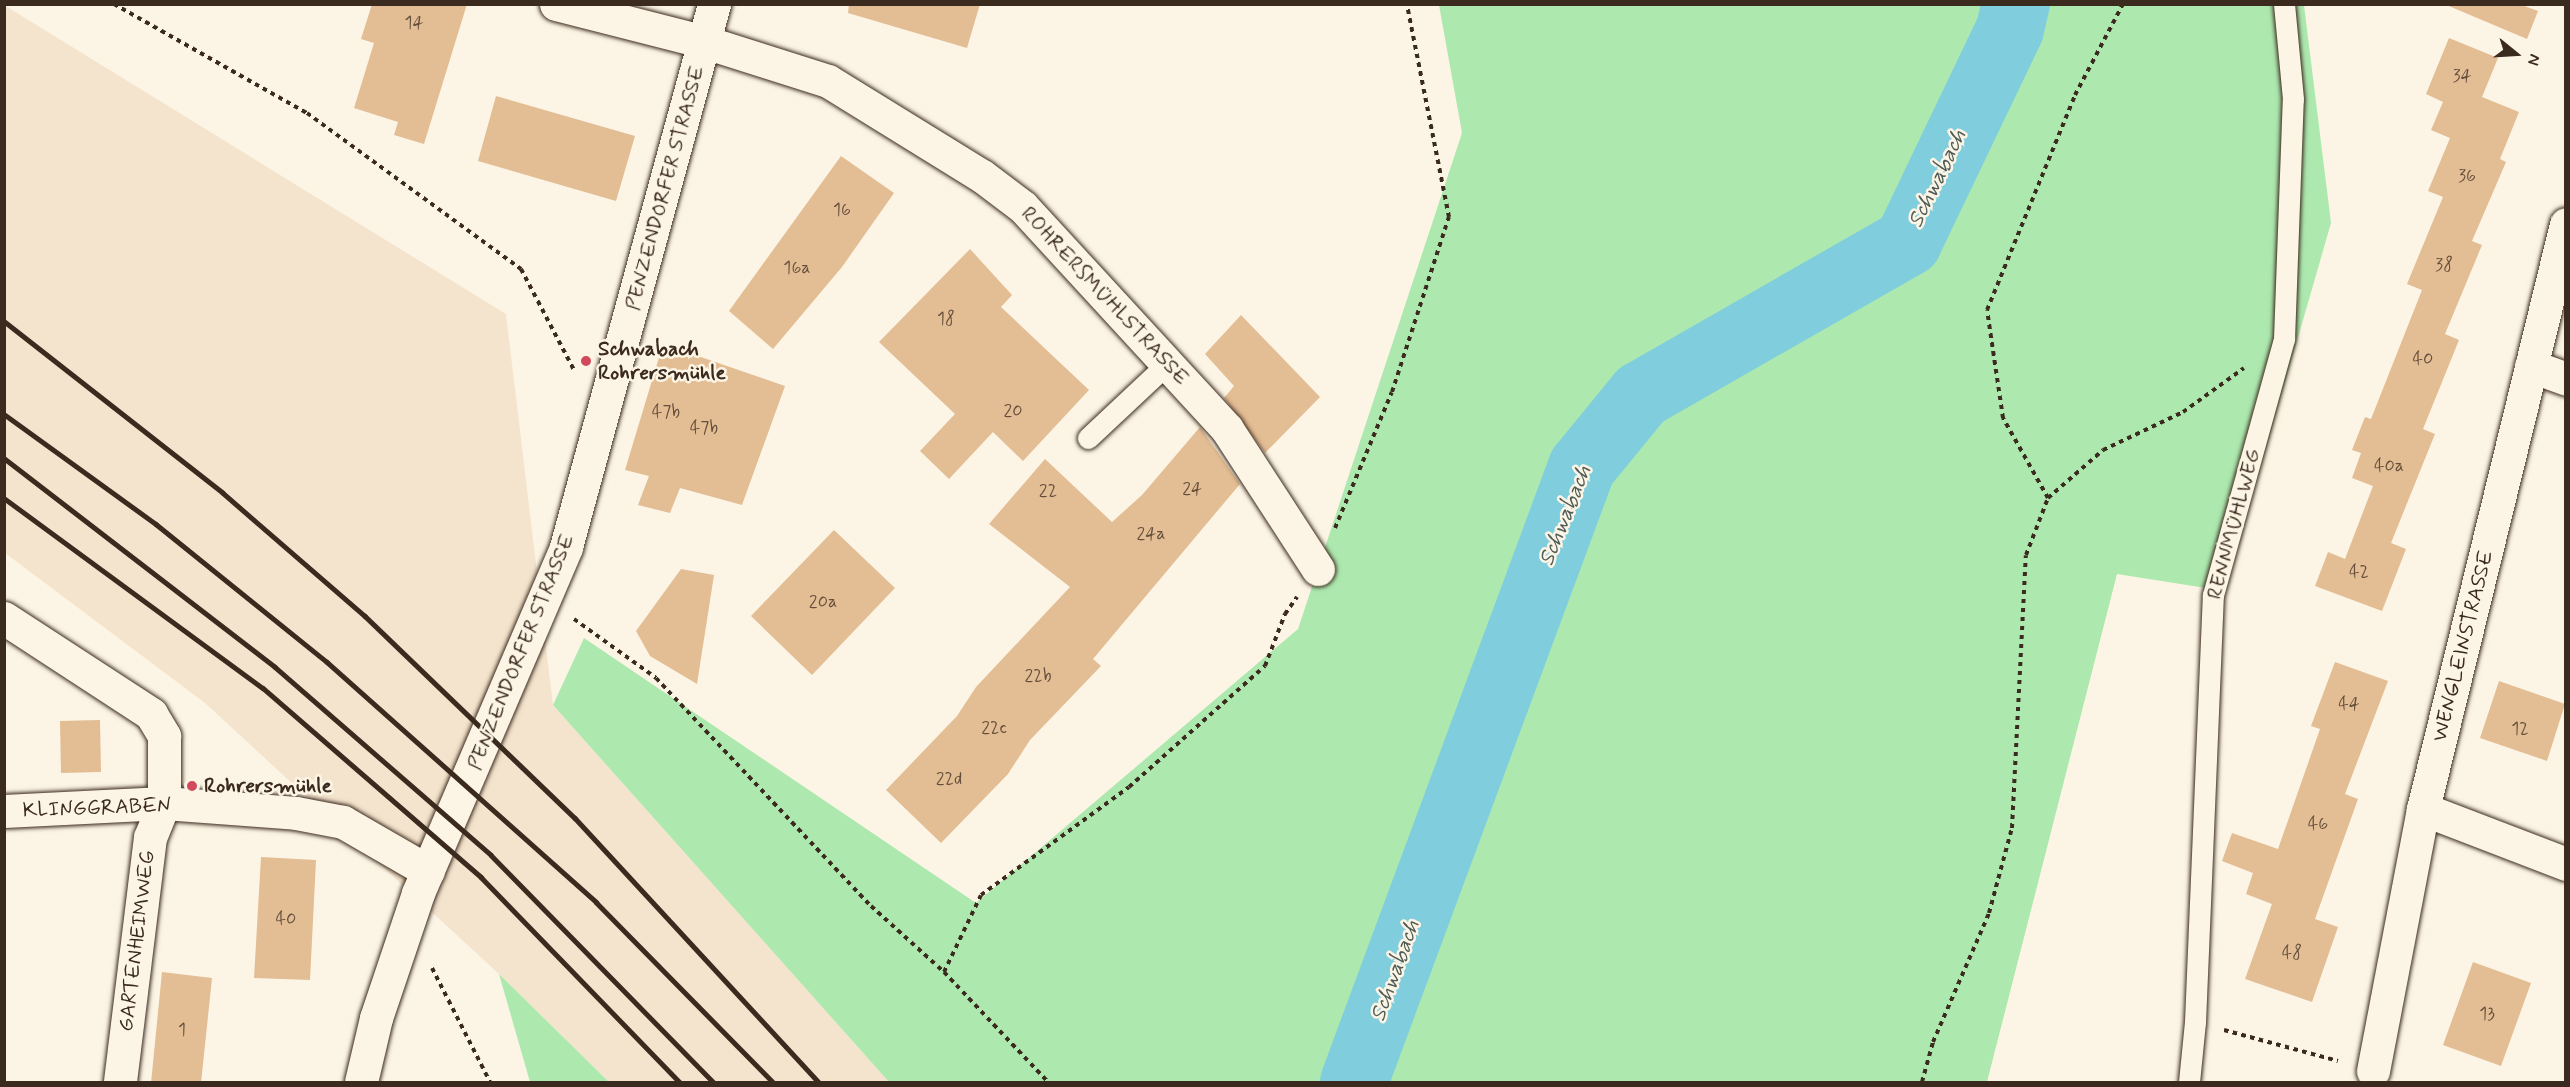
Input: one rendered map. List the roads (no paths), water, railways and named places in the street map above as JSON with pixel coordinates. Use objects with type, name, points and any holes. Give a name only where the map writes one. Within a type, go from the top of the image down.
[{"type":"street","name":"ROHRERSMÜHLSTRASSE","points":[[556,4],[705,42],[828,81],[982,176],[1023,207],[1169,362],[1227,429],[1318,569]]},
{"type":"street","name":"PENZENDORFER STRASSE","points":[[361,1083],[402,937],[428,871],[545,601],[570,536],[714,4]]},
{"type":"street","name":"WENGLEINSTRASSE","points":[[2373,1071],[2423,809],[2565,224]]},
{"type":"street","points":[[2531,366],[2565,379]]},
{"type":"street","points":[[4,618],[151,714],[164,736],[164,803]]},
{"type":"street","name":"KLINGGRABEN","points":[[4,811],[164,803],[296,813],[344,822],[428,871]]},
{"type":"street","name":"GARTENHEIMWEG","points":[[120,1083],[150,837],[164,803]]},
{"type":"street","points":[[2423,809],[2565,864]]},
{"type":"lane","name":"RENNMÜHLWEG","points":[[2189,1083],[2195,1022],[2212,595],[2284,339],[2293,99],[2284,4]]},
{"type":"lane","points":[[1088,438],[1169,362]]},
{"type":"waterway","name":"Schwabach","points":[[1354,1082],[1582,467],[1641,395],[1908,242],[2010,29],[2016,4]]},
{"type":"railway","points":[[4,321],[223,493],[365,616],[575,818],[819,1082]]},
{"type":"railway","points":[[4,414],[156,524],[327,662],[596,902],[773,1082]]},
{"type":"railway","points":[[4,458],[275,667],[491,855],[713,1082]]},
{"type":"railway","points":[[4,498],[263,688],[481,877],[680,1082]]},
{"type":"place","name":"Schwabach Rohrersmühle","points":[[586,361]]},
{"type":"place","name":"Rohrersmühle","points":[[192,786]]}]
